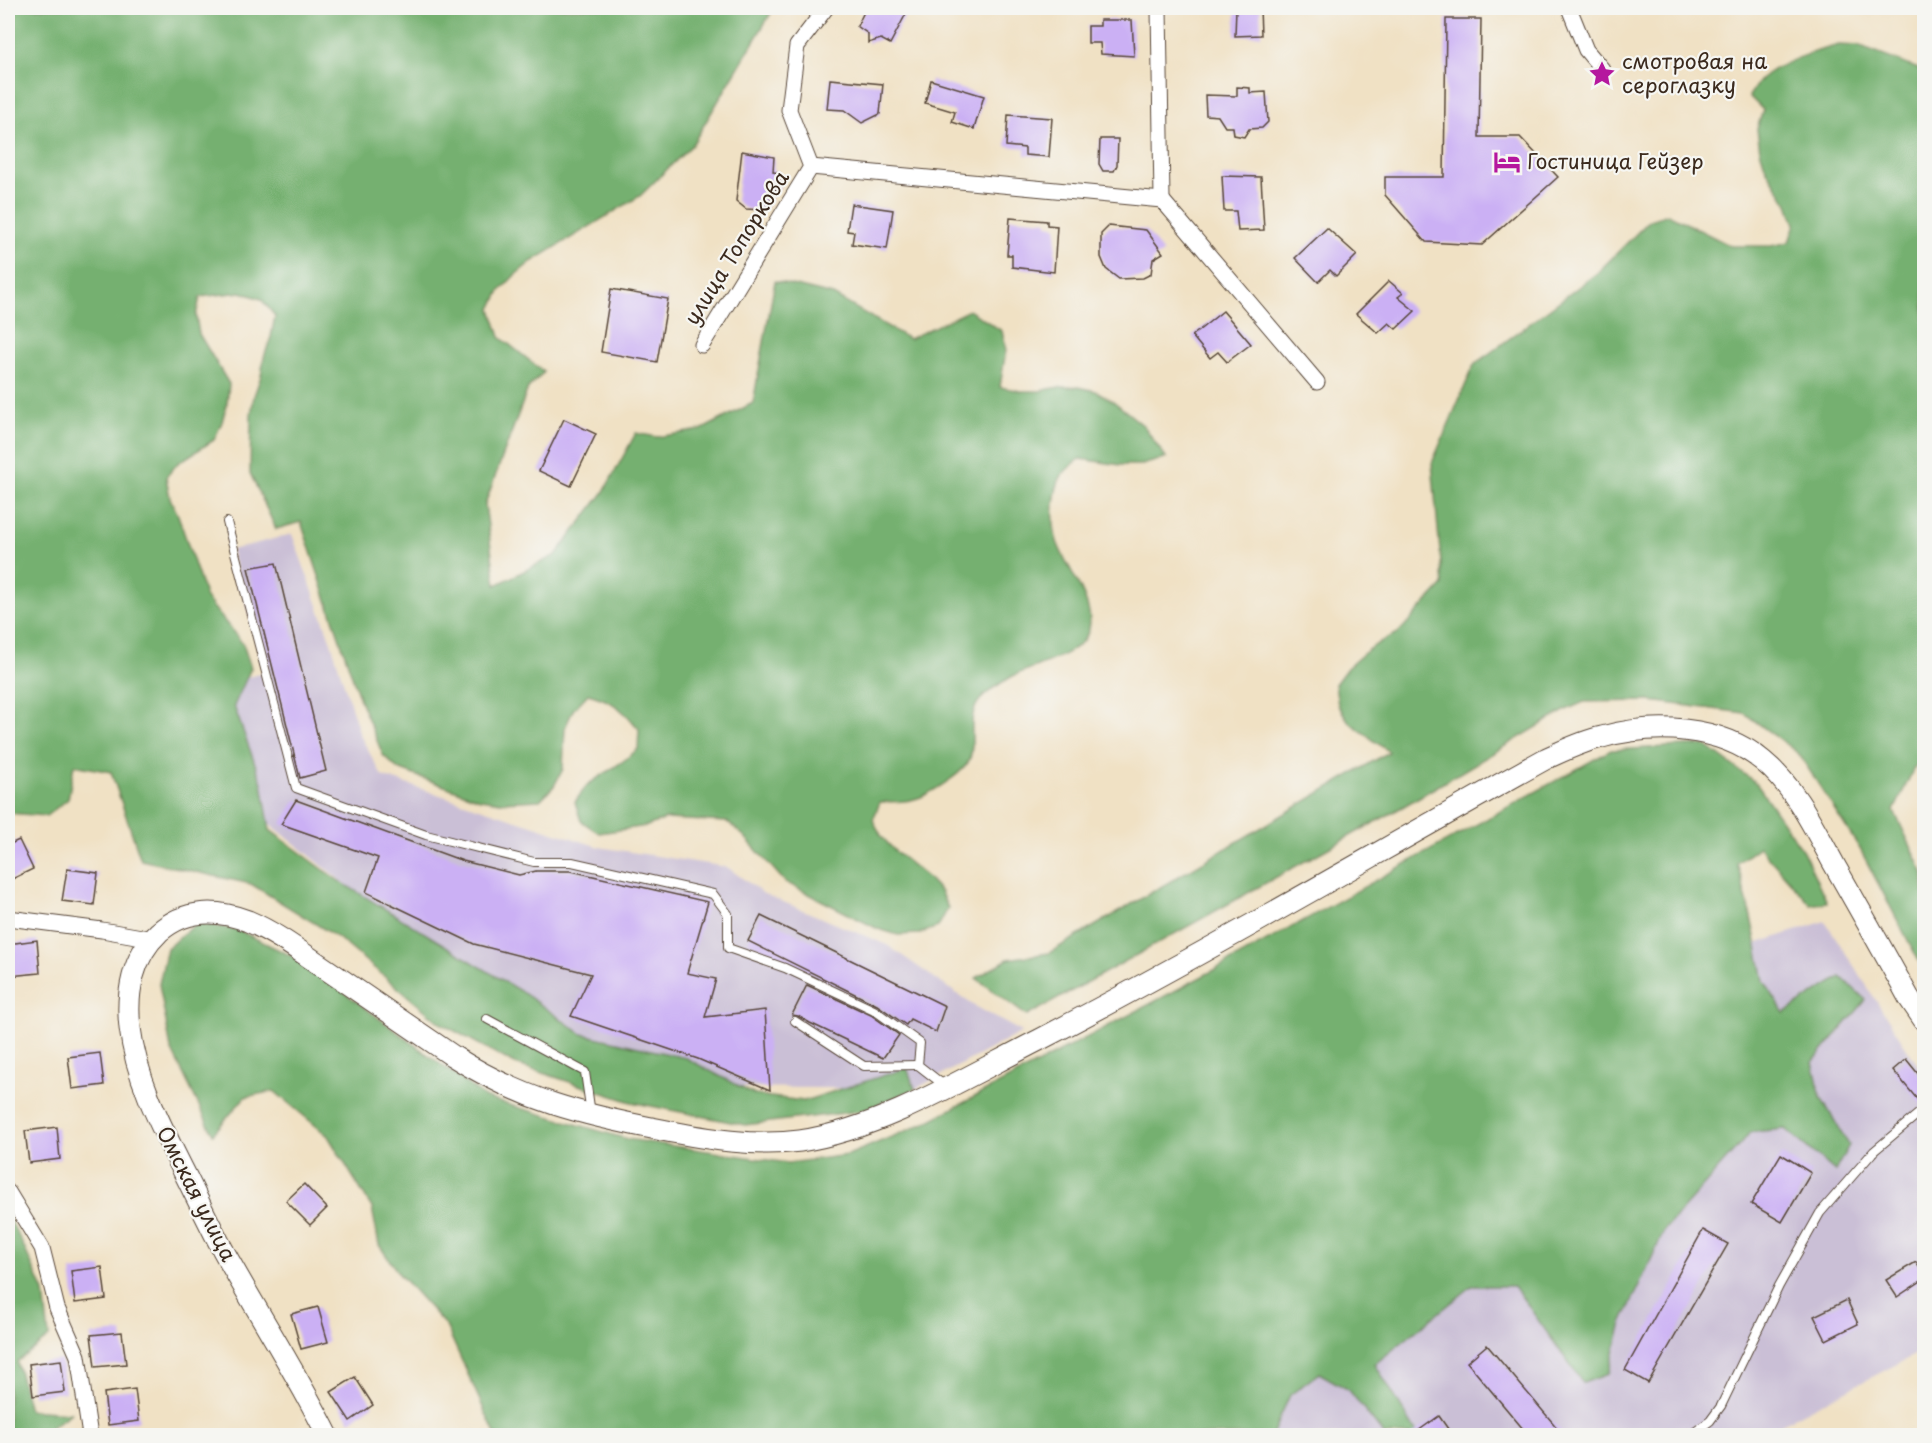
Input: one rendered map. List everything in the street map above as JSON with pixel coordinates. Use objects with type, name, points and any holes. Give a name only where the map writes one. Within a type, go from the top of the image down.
[{"type":"main road","points":[[154,937],[178,919],[201,913],[220,914],[248,921],[294,947],[478,1072],[534,1098],[591,1115],[676,1133],[732,1141],[766,1143],[798,1141],[871,1122],[946,1087],[1152,981],[1547,758],[1599,737],[1619,732],[1675,730],[1702,733],[1744,747],[1765,762],[1793,794],[1909,998],[1924,1020]]},
{"type":"main road","name":"Омская улица","points":[[154,937],[142,953],[134,971],[129,1003],[132,1039],[147,1092],[172,1149],[222,1248],[328,1436]]},
{"type":"street","name":"улица Топоркова","points":[[702,345],[811,167],[789,110],[796,46],[826,8]]},
{"type":"street","points":[[1159,8],[1162,200],[1317,382]]},
{"type":"street","points":[[1569,8],[1586,50],[1602,69]]},
{"type":"street","points":[[811,167],[1162,200]]},
{"type":"street","points":[[8,918],[154,937]]},
{"type":"street","points":[[8,1192],[42,1248],[57,1308],[78,1356],[90,1436]]},
{"type":"lane","points":[[227,522],[296,788],[426,835],[534,862],[572,862],[713,894],[728,914],[728,948],[785,968],[874,1010],[920,1043],[918,1065]]},
{"type":"lane","points":[[486,1019],[585,1072],[591,1115]]},
{"type":"lane","points":[[795,1021],[864,1066],[918,1065],[946,1087]]},
{"type":"lane","points":[[1689,1436],[1710,1421],[1721,1406],[1779,1286],[1820,1213],[1874,1152],[1924,1109]]},
{"type":"shaded area","points":[[292,534],[329,636],[360,735],[382,776],[599,847],[727,867],[764,894],[887,945],[976,1007],[1022,1032],[915,1089],[708,1087],[582,1064],[368,902],[254,811],[221,683],[265,673],[231,550]]},
{"type":"shaded area","points":[[1825,921],[1924,1075],[1924,1350],[1768,1431],[1769,1435],[1128,1436],[1707,960]]},
{"type":"green space","points":[[8,8],[774,8],[692,145],[640,196],[531,262],[500,291],[491,309],[500,337],[544,372],[528,388],[485,504],[496,585],[556,555],[603,493],[636,433],[657,437],[701,430],[753,403],[775,281],[833,295],[909,339],[969,310],[1002,331],[1006,350],[1000,387],[1021,391],[1039,391],[1059,387],[1078,387],[1096,391],[1112,400],[1144,426],[1166,458],[1142,465],[1121,465],[1080,459],[1064,473],[1057,488],[1054,510],[1055,533],[1060,549],[1085,598],[1090,619],[1085,638],[1078,646],[1057,658],[1009,678],[980,700],[973,713],[970,758],[956,775],[921,797],[906,801],[880,802],[873,820],[882,837],[895,851],[927,877],[940,891],[948,908],[938,927],[919,934],[898,935],[878,929],[785,882],[744,836],[727,822],[666,819],[647,826],[599,833],[581,821],[575,802],[587,785],[638,749],[639,729],[628,716],[605,700],[588,694],[573,710],[565,728],[563,769],[554,786],[540,800],[501,802],[480,799],[398,769],[383,755],[360,700],[301,522],[276,529],[250,473],[251,415],[254,396],[275,316],[261,299],[241,292],[200,297],[196,316],[199,334],[229,384],[227,403],[214,440],[178,463],[166,477],[170,498],[206,598],[243,644],[251,668],[234,706],[262,783],[270,830],[339,881],[525,994],[582,1034],[686,1058],[755,1095],[804,1101],[907,1068],[915,1089],[861,1111],[745,1125],[631,1102],[515,1064],[440,1023],[337,937],[251,884],[141,860],[111,772],[74,765],[68,799],[46,816],[8,813]]},
{"type":"green space","points":[[1839,45],[1858,46],[1924,71],[1924,757],[1913,770],[1894,811],[1924,874],[1924,971],[1860,849],[1799,754],[1744,713],[1650,701],[1584,702],[1566,710],[1404,806],[1027,1016],[976,978],[1008,959],[1049,953],[1389,752],[1349,722],[1338,705],[1335,684],[1347,668],[1363,654],[1398,633],[1443,585],[1432,463],[1474,365],[1597,273],[1650,220],[1668,214],[1731,246],[1771,246],[1789,242],[1795,224],[1788,204],[1766,169],[1757,129],[1763,110],[1749,96],[1760,80],[1776,68],[1809,54]]},
{"type":"green space","points":[[1705,745],[1756,783],[1803,851],[1827,902],[1811,905],[1759,847],[1737,863],[1764,981],[1784,1013],[1841,977],[1866,1000],[1813,1062],[1821,1098],[1849,1145],[1835,1171],[1785,1129],[1751,1132],[1665,1229],[1622,1323],[1608,1374],[1583,1383],[1514,1286],[1472,1286],[1375,1364],[1418,1435],[1384,1435],[1349,1390],[1319,1373],[1290,1395],[1272,1435],[496,1436],[446,1326],[399,1274],[379,1245],[372,1208],[328,1136],[274,1091],[245,1097],[213,1134],[171,1049],[159,984],[167,948],[197,923],[238,930],[302,961],[486,1098],[627,1139],[788,1163],[848,1155],[925,1123],[1216,969],[1611,750]]},
{"type":"green space","points":[[8,1216],[44,1292],[49,1337],[17,1362],[29,1410],[71,1413],[40,1435],[8,1435]]},
{"type":"building","points":[[866,8],[909,8],[890,44],[881,39],[868,43],[868,34],[857,26]]},
{"type":"building","points":[[1236,8],[1260,8],[1261,35],[1235,36]]},
{"type":"building","points":[[1446,19],[1481,19],[1479,137],[1520,137],[1558,177],[1482,245],[1426,242],[1385,195],[1385,177],[1444,177]]},
{"type":"building","points":[[1100,20],[1132,20],[1134,56],[1101,54],[1100,43],[1088,43],[1088,26],[1100,26]]},
{"type":"building","points":[[830,79],[883,84],[880,114],[862,123],[844,110],[827,109]]},
{"type":"building","points":[[931,80],[984,96],[974,129],[952,122],[955,112],[925,103]]},
{"type":"building","points":[[1237,87],[1250,88],[1250,93],[1266,92],[1268,122],[1262,128],[1249,129],[1244,137],[1234,135],[1233,127],[1225,127],[1218,116],[1206,115],[1205,95],[1237,96]]},
{"type":"building","points":[[1008,115],[1052,118],[1049,157],[1025,155],[1025,148],[1006,146]]},
{"type":"building","points":[[1100,139],[1118,139],[1117,165],[1114,171],[1103,171],[1099,164]]},
{"type":"building","points":[[742,151],[774,157],[773,172],[780,173],[779,189],[773,190],[769,203],[763,210],[746,209],[736,201]]},
{"type":"building","points":[[1222,176],[1261,177],[1264,230],[1238,231],[1236,211],[1224,211]]},
{"type":"building","points":[[851,204],[893,210],[887,249],[852,244],[854,232],[847,231]]},
{"type":"building","points":[[1010,218],[1047,221],[1047,225],[1057,226],[1054,272],[1012,267],[1012,255],[1007,255]]},
{"type":"building","points":[[1109,226],[1146,230],[1163,253],[1153,259],[1151,274],[1143,278],[1119,279],[1106,269],[1101,257],[1101,234]]},
{"type":"building","points":[[1327,228],[1357,255],[1336,276],[1330,270],[1318,282],[1295,258]]},
{"type":"building","points":[[1389,281],[1403,293],[1398,297],[1415,311],[1396,329],[1389,323],[1378,333],[1356,314]]},
{"type":"building","points":[[611,289],[668,299],[657,362],[601,352]]},
{"type":"building","points":[[1223,311],[1251,344],[1227,362],[1218,352],[1210,358],[1192,336]]},
{"type":"building","points":[[564,419],[596,434],[571,486],[539,471]]},
{"type":"building","points":[[276,563],[326,771],[300,778],[248,568]]},
{"type":"building","points":[[296,800],[463,861],[519,875],[536,871],[571,871],[708,902],[687,973],[716,979],[705,1017],[765,1010],[770,1090],[698,1059],[571,1016],[591,974],[474,944],[366,892],[378,858],[281,824]]},
{"type":"building","points":[[19,840],[33,869],[8,881],[8,845]]},
{"type":"building","points":[[67,869],[98,873],[94,905],[62,901]]},
{"type":"building","points":[[761,916],[945,1006],[936,1032],[910,1019],[906,1025],[877,1005],[748,941]]},
{"type":"building","points":[[37,940],[40,973],[9,976],[8,944]]},
{"type":"building","points":[[807,985],[871,1015],[899,1035],[883,1058],[792,1015]]},
{"type":"building","points":[[100,1053],[104,1085],[72,1089],[68,1057]]},
{"type":"building","points":[[1906,1059],[1924,1081],[1924,1103],[1921,1104],[1893,1070]]},
{"type":"building","points":[[57,1127],[60,1159],[29,1163],[25,1131]]},
{"type":"building","points":[[1781,1154],[1811,1173],[1782,1222],[1751,1204]]},
{"type":"building","points":[[304,1184],[327,1208],[310,1225],[286,1201]]},
{"type":"building","points":[[1703,1230],[1728,1244],[1648,1383],[1625,1370]]},
{"type":"building","points":[[1916,1262],[1924,1279],[1897,1297],[1886,1280]]},
{"type":"building","points":[[102,1267],[106,1299],[75,1303],[71,1271]]},
{"type":"building","points":[[1847,1300],[1858,1324],[1826,1340],[1814,1316]]},
{"type":"building","points":[[318,1307],[328,1342],[301,1349],[291,1314]]},
{"type":"building","points":[[122,1332],[126,1364],[95,1367],[91,1335]]},
{"type":"building","points":[[1487,1345],[1564,1436],[1529,1436],[1467,1362]]},
{"type":"building","points":[[61,1360],[65,1392],[33,1396],[29,1364]]},
{"type":"building","points":[[355,1377],[373,1405],[350,1421],[331,1392]]},
{"type":"building","points":[[135,1389],[139,1421],[108,1425],[104,1393]]},
{"type":"building","points":[[1439,1416],[1453,1436],[1411,1436]]},
{"type":"place","name":"смотровая на сероглазку","points":[[1602,74]]},
{"type":"place","name":"Гостиница Гейзер","points":[[1507,162]]}]
